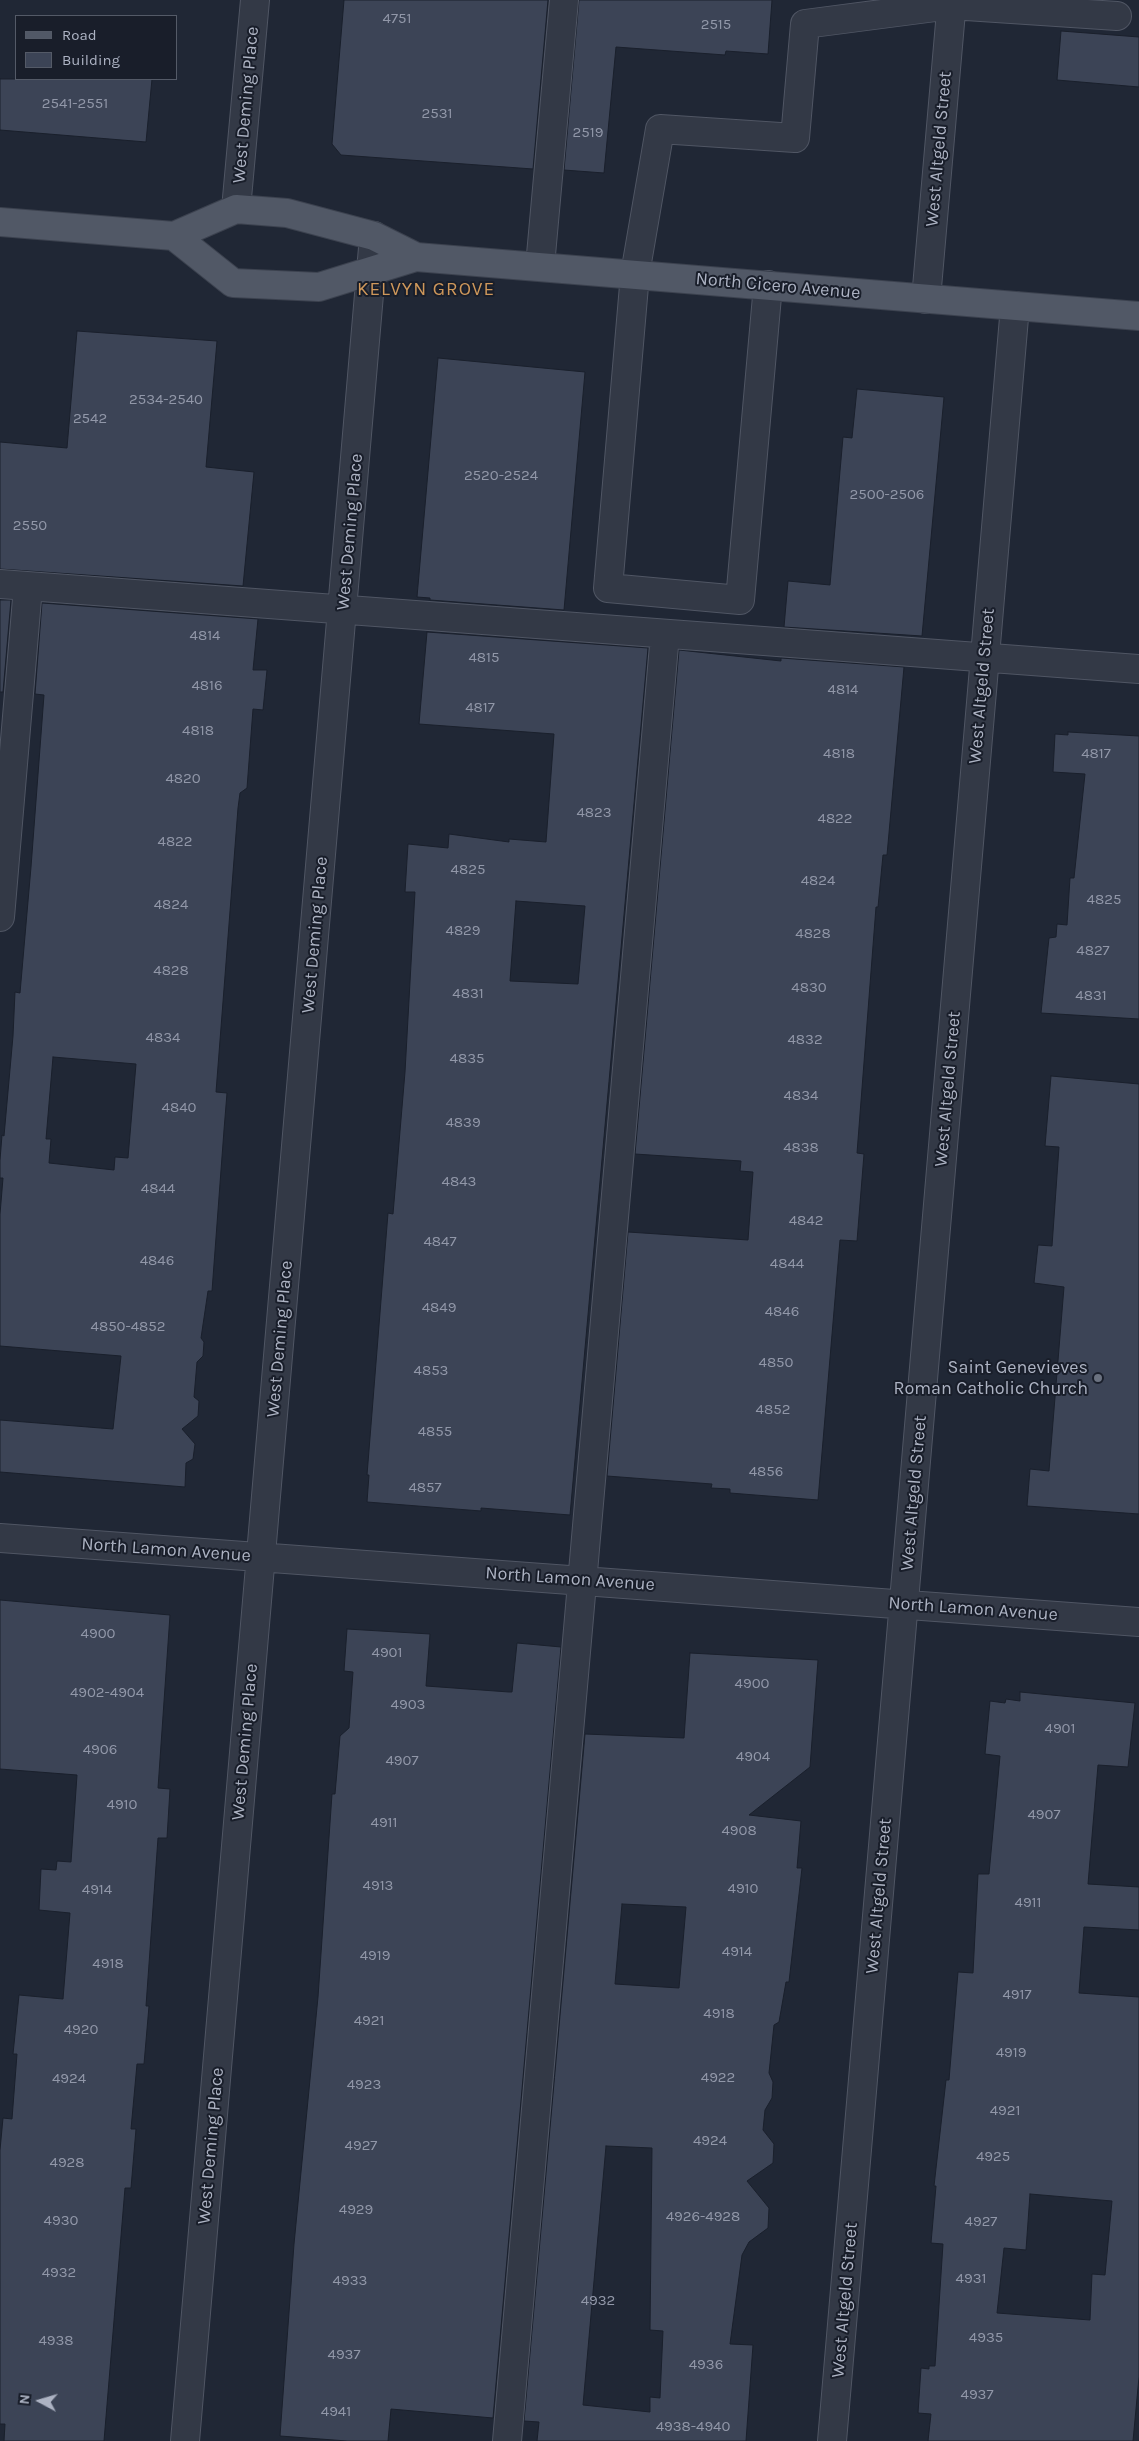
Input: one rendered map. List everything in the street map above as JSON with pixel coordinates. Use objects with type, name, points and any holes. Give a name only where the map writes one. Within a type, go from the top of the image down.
[{"type":"main road","name":"North Cicero Avenue","points":[[0,222],[174,236],[236,209],[287,213],[374,236],[416,257]]},
{"type":"main road","name":"North Cicero Avenue","points":[[174,236],[233,282],[319,287],[416,257],[1139,316]]},
{"type":"street","name":"West Deming Place","points":[[236,209],[255,0]]},
{"type":"street","points":[[540,266],[564,0]]},
{"type":"street","points":[[768,285],[740,600],[608,588],[636,274],[660,129],[795,138],[806,24],[951,2],[1117,16]]},
{"type":"street","name":"West Altgeld Street","points":[[926,298],[951,2]]},
{"type":"street","name":"West Deming Place","points":[[185,2441],[374,236]]},
{"type":"street","name":"West Altgeld Street","points":[[832,2441],[1016,306]]},
{"type":"street","points":[[0,584],[1139,669]]},
{"type":"street","points":[[0,917],[28,586]]},
{"type":"street","points":[[507,2441],[665,634]]},
{"type":"street","name":"North Lamon Avenue","points":[[0,1538],[1139,1622]]},
{"type":"building","points":[[344,0],[548,0],[533,169],[341,155],[332,144]]},
{"type":"building","points":[[579,0],[772,0],[768,54],[726,51],[725,55],[616,47],[604,173],[564,170]]},
{"type":"building","points":[[1061,31],[1139,37],[1139,87],[1057,80]]},
{"type":"building","points":[[0,79],[152,80],[146,142],[0,130]]},
{"type":"building","points":[[77,331],[217,341],[206,467],[254,472],[243,586],[0,569],[0,442],[67,448]]},
{"type":"building","points":[[438,358],[585,372],[564,610],[430,600],[430,598],[417,597]]},
{"type":"building","points":[[857,389],[944,397],[922,636],[784,627],[788,581],[830,585],[843,437],[852,438]]},
{"type":"building","points":[[0,600],[11,600],[3,692],[0,692]]},
{"type":"building","points":[[42,603],[258,619],[253,670],[267,670],[263,710],[253,709],[247,788],[240,793],[238,808],[216,1092],[227,1093],[212,1291],[208,1291],[201,1338],[204,1342],[203,1356],[197,1362],[194,1397],[199,1401],[198,1416],[182,1429],[195,1444],[193,1459],[186,1463],[185,1487],[0,1472],[0,1420],[113,1429],[121,1356],[0,1346],[0,1214],[3,1178],[0,1178],[0,1160],[13,1036],[15,992],[20,993],[44,695],[35,694]],"holes":[[[53,1057],[136,1064],[128,1158],[115,1157],[114,1170],[49,1163],[51,1139],[46,1139]]]},
{"type":"building","points":[[427,632],[648,648],[570,1515],[481,1508],[481,1511],[367,1502],[369,1475],[367,1475],[388,1213],[393,1214],[405,1072],[415,892],[405,892],[408,844],[448,848],[449,834],[509,842],[509,839],[546,842],[554,734],[419,724]],"holes":[[[516,901],[585,906],[578,984],[510,981]]]},
{"type":"building","points":[[679,650],[781,661],[781,658],[904,667],[887,855],[883,855],[878,907],[876,907],[857,1153],[864,1154],[857,1241],[840,1240],[818,1500],[730,1493],[730,1489],[711,1488],[712,1484],[607,1476],[628,1232],[748,1240],[753,1172],[740,1171],[741,1161],[635,1154]]},
{"type":"building","points":[[1068,732],[1139,736],[1139,1019],[1041,1013],[1049,938],[1056,937],[1057,924],[1067,925],[1070,878],[1074,878],[1085,774],[1053,772],[1055,734],[1068,735]]},
{"type":"building","name":"Saint Genevieves Roman Catholic Church","points":[[1051,1076],[1139,1084],[1139,1514],[1027,1506],[1030,1469],[1049,1471],[1064,1287],[1034,1283],[1038,1245],[1052,1246],[1059,1147],[1045,1146]]},
{"type":"building","points":[[0,1600],[170,1615],[158,1788],[170,1789],[167,1838],[158,1838],[146,2006],[149,2006],[144,2064],[137,2064],[131,2129],[136,2129],[131,2188],[125,2188],[104,2441],[4,2441],[5,2424],[0,2424],[0,2150],[3,2118],[12,2119],[17,2054],[13,2054],[19,1995],[63,1999],[70,1913],[39,1910],[41,1869],[56,1870],[57,1861],[71,1862],[77,1775],[0,1769]]},
{"type":"building","points":[[347,1629],[430,1634],[426,1686],[512,1692],[517,1643],[561,1647],[493,2418],[391,2409],[388,2441],[347,2441],[280,2436],[294,2244],[318,1997],[332,1794],[335,1794],[340,1736],[349,1728],[353,1672],[344,1671]]},
{"type":"building","points":[[690,1653],[818,1660],[810,1767],[749,1815],[801,1821],[797,1868],[802,1868],[789,1982],[786,1982],[779,2022],[774,2025],[769,2073],[773,2082],[772,2098],[765,2110],[763,2130],[774,2144],[773,2163],[747,2181],[769,2208],[768,2228],[749,2242],[742,2255],[730,2344],[753,2345],[746,2441],[537,2441],[539,2422],[524,2421],[585,1734],[684,1738]],"holes":[[[622,1904],[686,1907],[679,1988],[615,1984]],[[606,2146],[652,2148],[650,2330],[663,2331],[660,2398],[650,2397],[650,2412],[583,2405]]]},
{"type":"building","points":[[1020,1692],[1135,1703],[1128,1767],[1098,1765],[1088,1884],[1139,1887],[1139,1930],[1084,1927],[1079,1993],[1139,1997],[1139,2377],[1133,2441],[928,2441],[931,2414],[918,2413],[921,2368],[929,2369],[929,2366],[935,2366],[943,2244],[931,2243],[936,2186],[934,2186],[946,2080],[949,2080],[958,1972],[973,1973],[978,1874],[989,1874],[1000,1756],[985,1754],[990,1701],[1005,1703],[1006,1699],[1020,1701]],"holes":[[[1030,2194],[1112,2201],[1105,2275],[1092,2274],[1090,2320],[997,2313],[1004,2248],[1026,2250]]]},
{"type":"place","name":"Saint Genevieves Roman Catholic Church","points":[[1098,1378]]},
{"type":"district","name":"KELVYN GROVE","points":[[426,290]]}]
